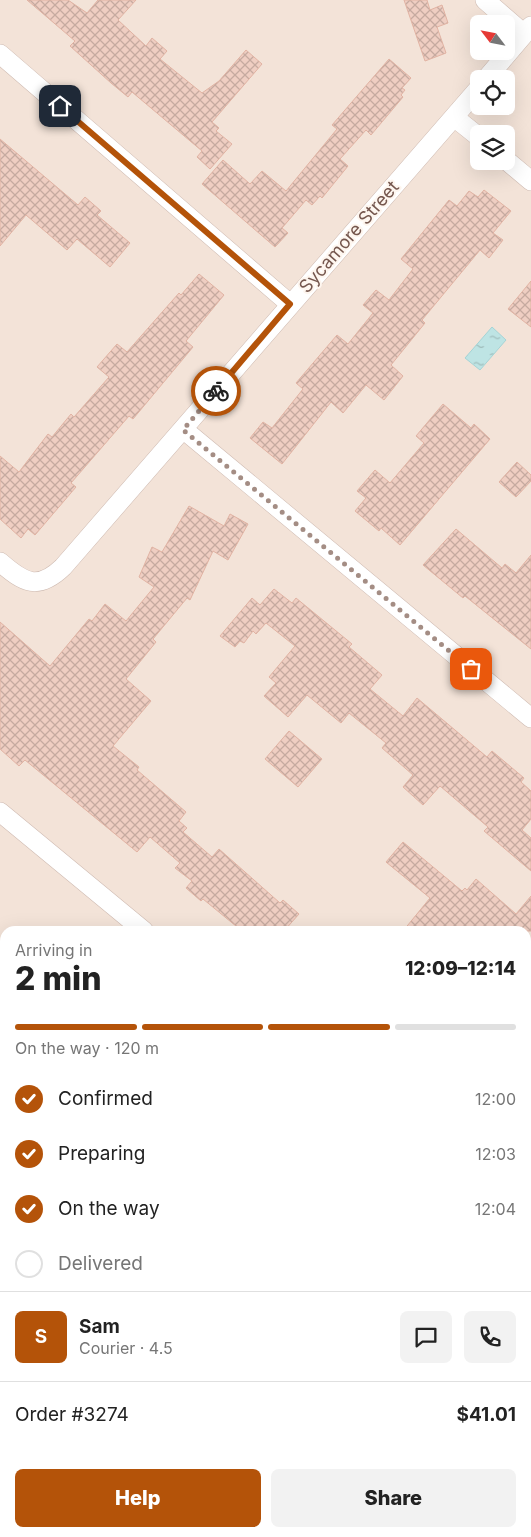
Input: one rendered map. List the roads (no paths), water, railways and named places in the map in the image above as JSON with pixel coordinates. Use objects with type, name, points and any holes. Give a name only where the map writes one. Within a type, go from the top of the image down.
[{"type":"street","points":[[485,0],[528,30],[494,70]]},
{"type":"street","points":[[0,54],[290,304]]},
{"type":"street","name":"Sycamore Street","points":[[0,562],[23,579],[37,583],[50,579],[63,568],[470,98]]},
{"type":"street","points":[[454,117],[470,130]]},
{"type":"street","points":[[515,168],[531,181]]},
{"type":"street","points":[[183,430],[531,718]]},
{"type":"street","points":[[0,812],[138,926]]},
{"type":"water","points":[[492,327],[506,340],[480,370],[465,358]]}]
